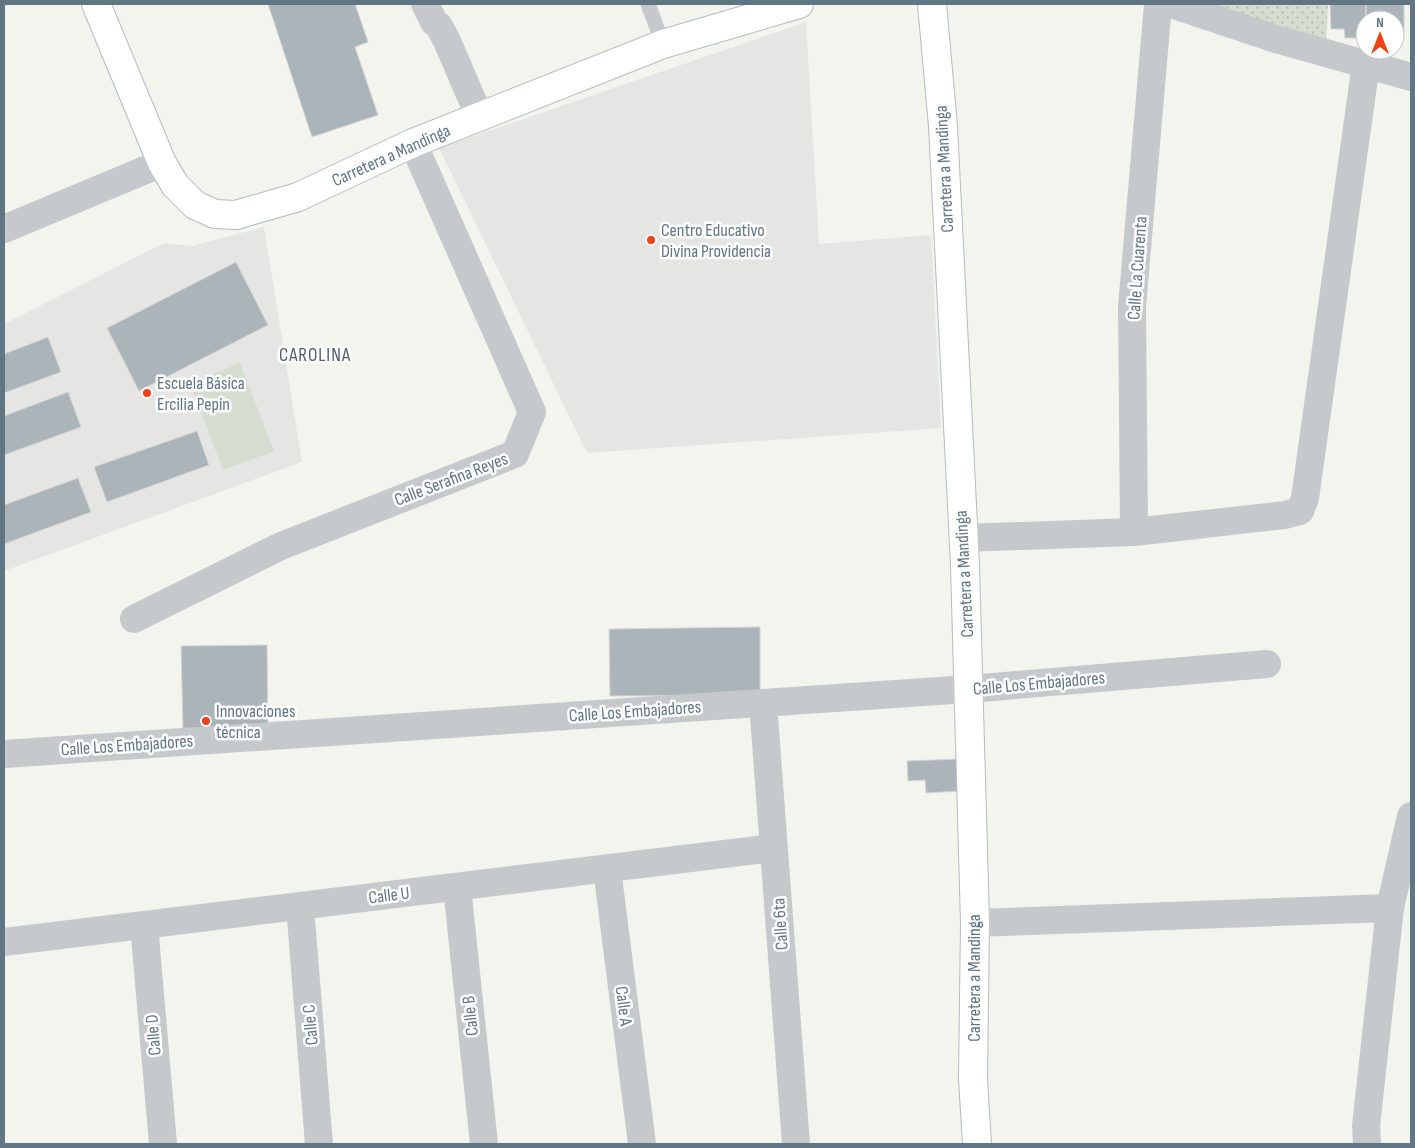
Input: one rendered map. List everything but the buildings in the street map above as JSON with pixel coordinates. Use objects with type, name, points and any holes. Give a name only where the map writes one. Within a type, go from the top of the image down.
[{"type":"street","name":"Carretera a Mandinga","points":[[96,4],[162,163],[175,186],[195,205],[216,214],[236,216],[298,196],[413,144],[663,44],[799,4]]},
{"type":"street","points":[[425,4],[434,22],[439,26],[447,40],[480,118]]},
{"type":"street","name":"Carretera a Mandinga","points":[[932,4],[943,126],[965,565],[975,923],[973,1079],[977,1144]]},
{"type":"street","name":"Calle La Cuarenta","points":[[1134,532],[1132,307],[1158,4]]},
{"type":"street","points":[[1171,4],[1276,38],[1378,61],[1411,77]]},
{"type":"street","points":[[963,538],[1134,532],[1285,515],[1300,511],[1305,498],[1378,61]]},
{"type":"street","name":"Calle Serafina Reyes","points":[[134,619],[281,546],[516,454],[532,412],[413,144]]},
{"type":"street","points":[[4,229],[162,163]]},
{"type":"street","name":"Calle Los Embajadores","points":[[4,754],[969,689],[1267,664]]},
{"type":"street","name":"Calle 6ta","points":[[763,703],[796,1144]]},
{"type":"street","points":[[1367,1144],[1366,1126],[1390,908],[1411,816]]},
{"type":"street","name":"Calle U","points":[[4,942],[774,848]]},
{"type":"street","name":"Calle A","points":[[607,869],[642,1144]]},
{"type":"street","name":"Calle B","points":[[457,887],[484,1144]]},
{"type":"street","name":"Calle C","points":[[300,906],[319,1144]]},
{"type":"street","points":[[975,923],[1390,908]]},
{"type":"street","name":"Calle D","points":[[144,925],[163,1144]]},
{"type":"lane","points":[[648,4],[663,44]]},
{"type":"shaded area","points":[[1199,4],[1328,4],[1326,45]]},
{"type":"shaded area","name":"Centro Educativo Divina Providencia","points":[[806,22],[819,244],[931,235],[941,428],[587,453],[439,148]]},
{"type":"shaded area","name":"Escuela Básica Ercilia Pepín","points":[[264,227],[302,462],[4,571],[4,324],[164,243],[192,246]]},
{"type":"shaded area","points":[[240,363],[274,451],[223,470],[190,383]]},
{"type":"place","name":"Centro Educativo Divina Providencia","points":[[651,240]]},
{"type":"place","name":"Escuela Básica Ercilia Pepín","points":[[147,393]]},
{"type":"place","name":"Innovaciones técnica","points":[[206,721]]},
{"type":"district","name":"CAROLINA","points":[[315,354]]}]
